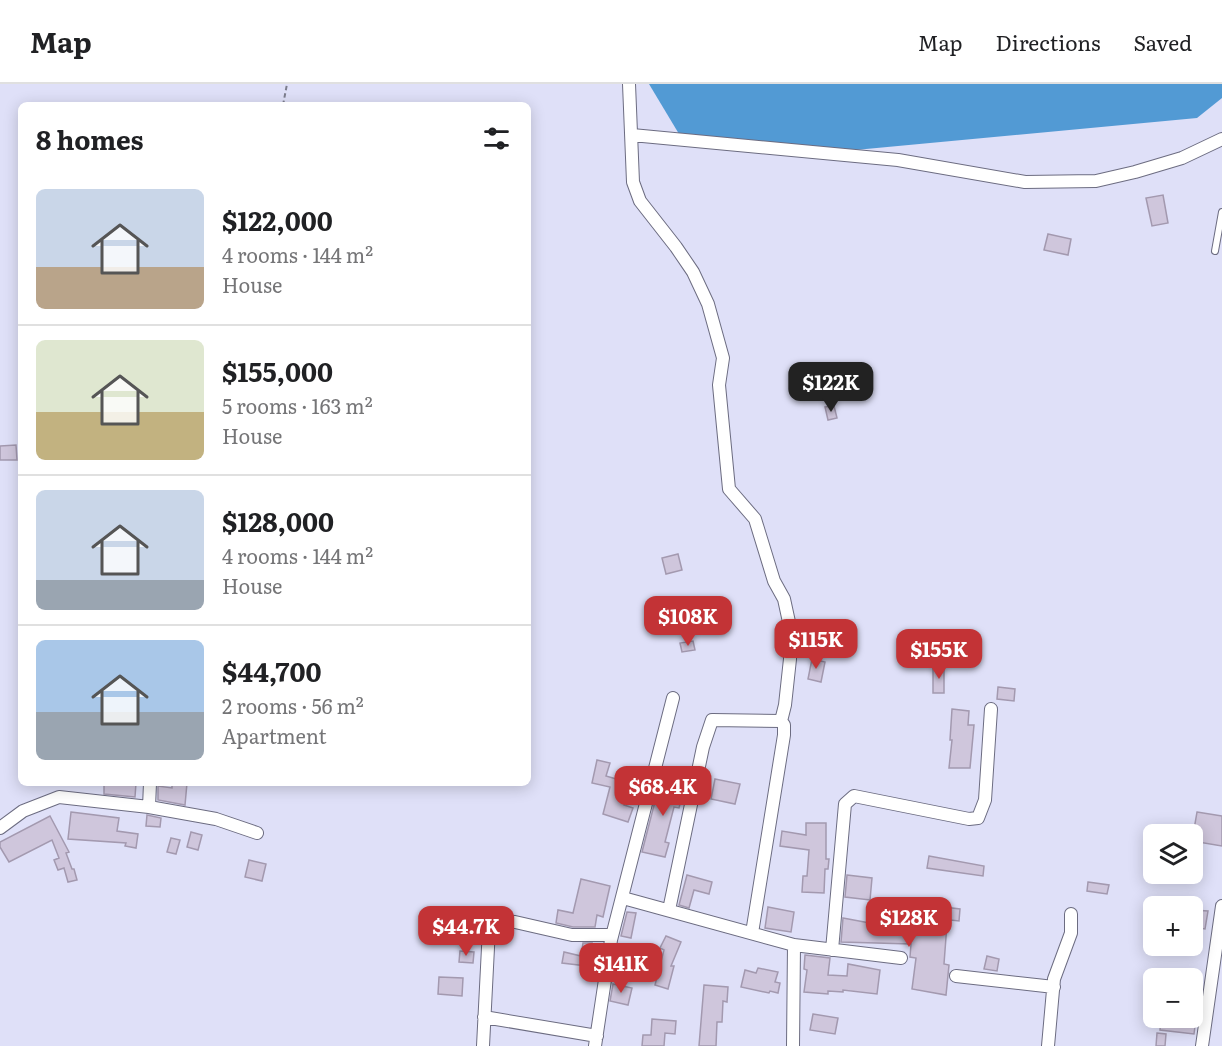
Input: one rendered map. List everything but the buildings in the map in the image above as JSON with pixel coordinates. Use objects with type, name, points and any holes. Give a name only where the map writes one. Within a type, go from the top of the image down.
[{"type":"street","points":[[629,84],[633,182],[640,201],[693,272],[708,304],[723,358],[719,385],[729,489],[755,519],[774,581],[784,599],[789,622],[790,659],[781,721],[784,725],[784,735],[752,933]]},
{"type":"street","points":[[632,135],[898,160],[1025,182],[1096,181],[1182,158],[1222,139]]},
{"type":"street","points":[[484,1017],[596,1041],[612,935],[673,698]]},
{"type":"street","points":[[832,950],[845,804],[854,796],[969,819],[978,818],[985,800],[991,709]]},
{"type":"street","points":[[669,910],[703,747],[712,720],[781,721]]},
{"type":"street","points":[[149,807],[150,786]]},
{"type":"street","points":[[0,828],[23,811],[59,797],[149,807],[216,819],[257,833]]},
{"type":"street","points":[[623,898],[794,945],[901,958]]},
{"type":"street","points":[[1202,1046],[1222,906]]},
{"type":"street","points":[[1048,1046],[1054,979],[1071,933],[1071,914]]},
{"type":"street","points":[[483,1046],[489,928],[495,921],[515,922],[572,935],[612,935]]},
{"type":"street","points":[[792,1046],[794,945]]},
{"type":"street","points":[[956,976],[1054,987]]},
{"type":"lane","points":[[1215,250],[1222,212]]},
{"type":"path","points":[[284,102],[287,84]]},
{"type":"water","points":[[649,84],[1222,84],[1222,98],[1197,118],[834,152],[679,134]]}]
